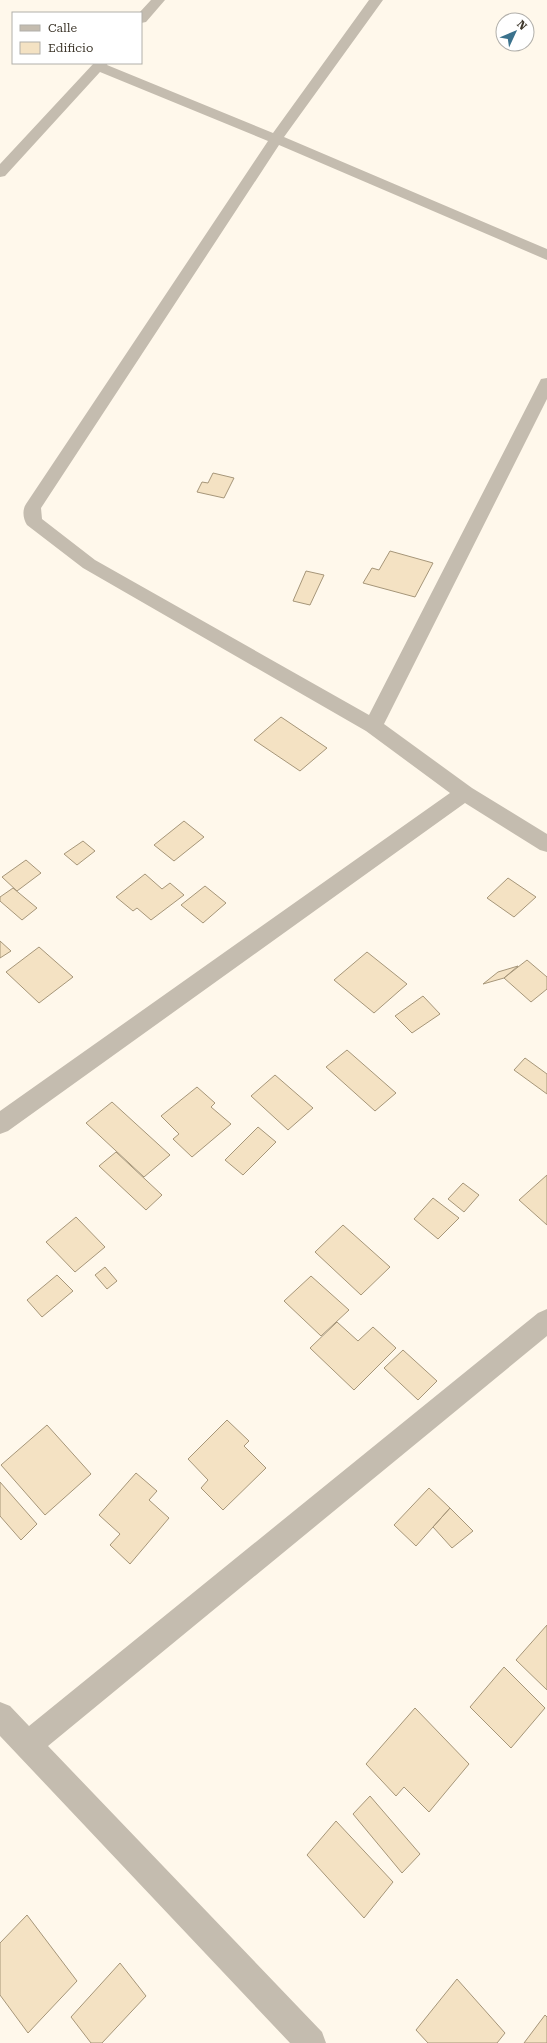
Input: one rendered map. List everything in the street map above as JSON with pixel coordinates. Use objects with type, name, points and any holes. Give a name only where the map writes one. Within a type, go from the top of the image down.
[{"type":"street","points":[[142,18],[158,0]]},
{"type":"street","points":[[376,0],[276,139],[32,508],[32,521],[89,564],[373,726],[465,793],[547,844]]},
{"type":"street","points":[[0,173],[99,65],[547,255]]},
{"type":"street","points":[[373,726],[547,382]]},
{"type":"street","points":[[0,1124],[465,793]]},
{"type":"street","points":[[27,1745],[547,1321]]},
{"type":"street","points":[[0,1716],[311,2043]]},
{"type":"building","points":[[213,473],[234,478],[224,498],[197,492],[202,482],[208,483]]},
{"type":"building","points":[[390,551],[433,563],[415,597],[363,583],[372,568],[379,570]]},
{"type":"building","points":[[306,571],[324,575],[310,605],[293,601]]},
{"type":"building","points":[[281,717],[327,748],[300,771],[254,740]]},
{"type":"building","points":[[184,821],[204,837],[174,861],[154,845]]},
{"type":"building","points":[[83,841],[95,851],[77,865],[64,854]]},
{"type":"building","points":[[26,860],[41,873],[17,891],[2,877]]},
{"type":"building","points":[[145,874],[162,889],[170,883],[184,895],[151,920],[137,908],[133,911],[116,897]]},
{"type":"building","points":[[508,878],[536,897],[514,917],[487,898]]},
{"type":"building","points":[[205,886],[226,903],[203,923],[181,905]]},
{"type":"building","points":[[13,888],[37,908],[22,920],[0,901],[0,897]]},
{"type":"building","points":[[0,941],[11,951],[0,958]]},
{"type":"building","points":[[39,947],[73,977],[39,1003],[6,972]]},
{"type":"building","points":[[367,952],[407,984],[374,1013],[334,980]]},
{"type":"building","points":[[527,960],[547,977],[547,989],[531,1002],[504,978]]},
{"type":"building","points":[[518,966],[504,978],[483,984],[498,972]]},
{"type":"building","points":[[423,996],[440,1014],[412,1033],[395,1016]]},
{"type":"building","points":[[347,1050],[396,1093],[375,1111],[326,1067]]},
{"type":"building","points":[[525,1058],[547,1074],[547,1094],[514,1070]]},
{"type":"building","points":[[275,1075],[313,1108],[288,1130],[251,1096]]},
{"type":"building","points":[[197,1087],[215,1103],[211,1107],[231,1124],[192,1157],[173,1139],[179,1134],[161,1116]]},
{"type":"building","points":[[112,1102],[170,1155],[144,1177],[86,1123]]},
{"type":"building","points":[[258,1127],[276,1142],[243,1175],[225,1160]]},
{"type":"building","points":[[116,1152],[162,1195],[146,1210],[99,1166]]},
{"type":"building","points":[[547,1175],[547,1225],[519,1200]]},
{"type":"building","points":[[463,1183],[479,1195],[464,1212],[448,1199]]},
{"type":"building","points":[[433,1198],[459,1218],[438,1239],[414,1219]]},
{"type":"building","points":[[76,1217],[105,1247],[75,1272],[46,1242]]},
{"type":"building","points":[[343,1225],[390,1267],[361,1295],[315,1252]]},
{"type":"building","points":[[105,1267],[117,1281],[107,1289],[95,1275]]},
{"type":"building","points":[[57,1275],[73,1291],[42,1317],[27,1300]]},
{"type":"building","points":[[311,1276],[349,1310],[321,1336],[284,1301]]},
{"type":"building","points":[[337,1322],[358,1341],[373,1327],[396,1348],[354,1390],[310,1348]]},
{"type":"building","points":[[403,1350],[437,1381],[418,1400],[384,1368]]},
{"type":"building","points":[[227,1420],[249,1441],[244,1446],[266,1468],[223,1510],[201,1488],[208,1480],[188,1459]]},
{"type":"building","points":[[47,1425],[91,1474],[45,1515],[1,1465]]},
{"type":"building","points":[[136,1473],[157,1491],[149,1500],[169,1518],[130,1564],[110,1545],[120,1534],[99,1515]]},
{"type":"building","points":[[0,1482],[37,1524],[21,1540],[0,1516]]},
{"type":"building","points":[[429,1488],[450,1508],[416,1546],[394,1525]]},
{"type":"building","points":[[450,1508],[473,1531],[452,1548],[433,1527]]},
{"type":"building","points":[[547,1625],[547,1690],[516,1660]]},
{"type":"building","points":[[504,1667],[545,1708],[511,1748],[470,1707]]},
{"type":"building","points":[[415,1708],[469,1764],[429,1812],[404,1787],[396,1796],[366,1764]]},
{"type":"building","points":[[370,1796],[420,1854],[402,1873],[353,1814]]},
{"type":"building","points":[[336,1821],[393,1882],[364,1918],[307,1855]]},
{"type":"building","points":[[27,1915],[77,1981],[28,2033],[0,1995],[0,1943]]},
{"type":"building","points":[[120,1963],[146,1996],[102,2043],[91,2043],[71,2017]]},
{"type":"building","points":[[457,1979],[505,2033],[497,2043],[428,2043],[416,2030]]},
{"type":"building","points":[[545,2015],[547,2017],[547,2043],[524,2043]]}]
